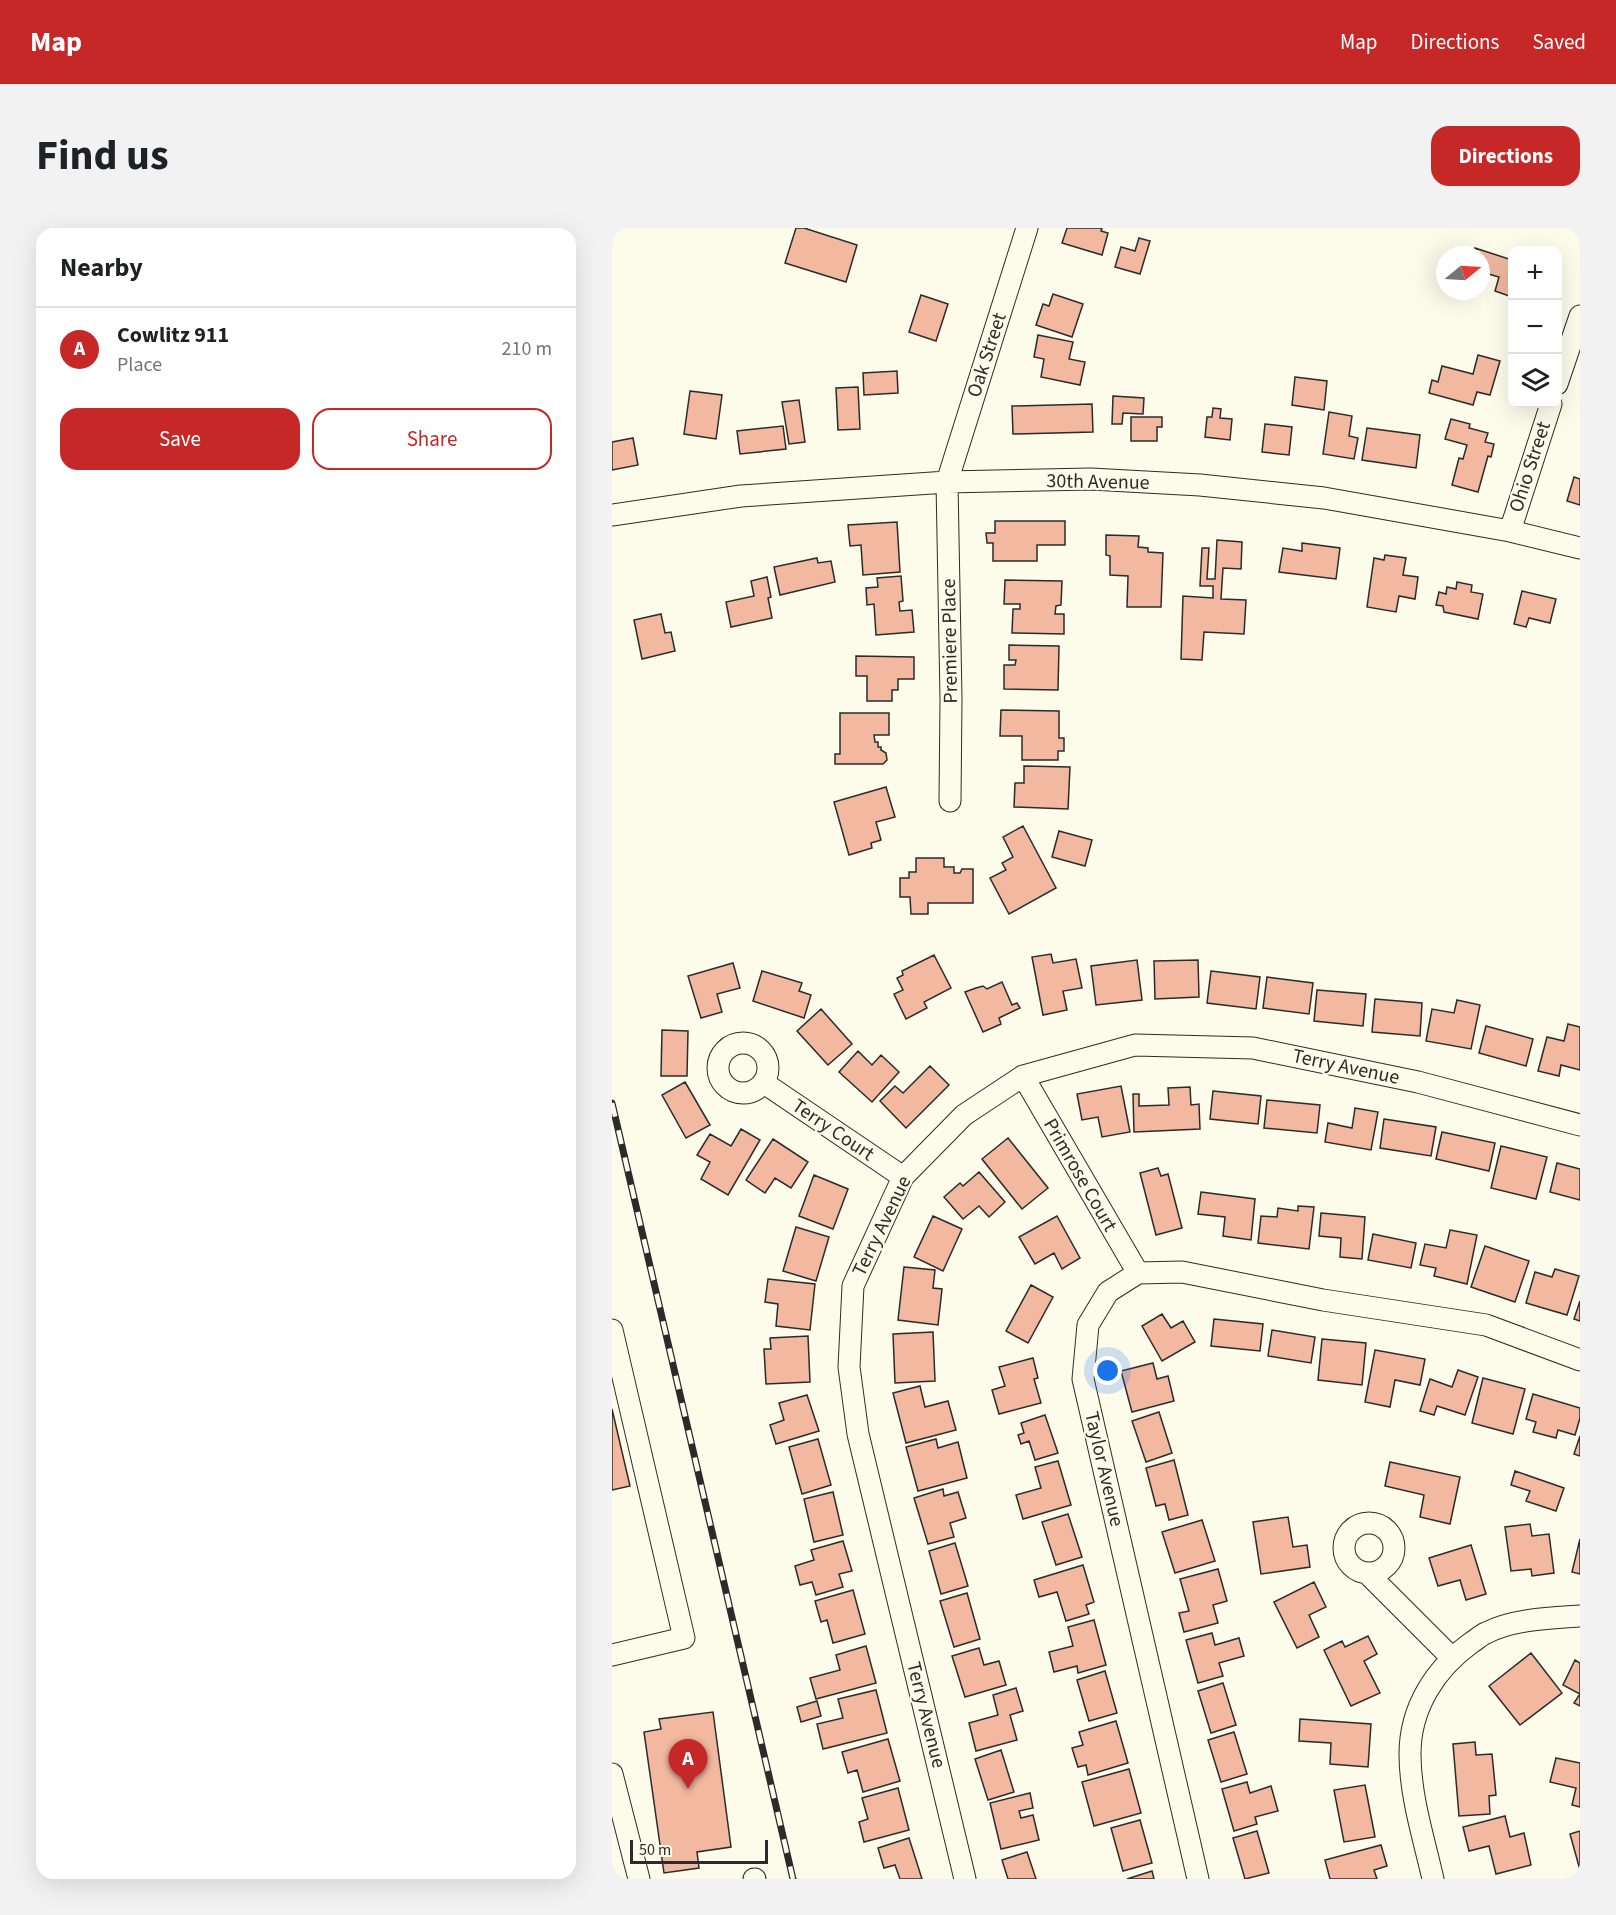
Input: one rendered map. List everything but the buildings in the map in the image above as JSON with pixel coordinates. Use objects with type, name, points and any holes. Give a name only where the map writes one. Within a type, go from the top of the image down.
[{"type":"street","name":"Oak Street","points":[[947,482],[1027,228]]},
{"type":"street","points":[[1562,369],[1580,316]]},
{"type":"street","name":"Ohio Street","points":[[1509,531],[1550,408]]},
{"type":"street","name":"30th Avenue","points":[[612,515],[741,496],[947,482],[1091,479],[1200,485],[1324,498],[1509,531],[1580,548]]},
{"type":"street","name":"Premiere Place","points":[[947,482],[951,699],[950,801]]},
{"type":"street","name":"Terry Avenue","points":[[965,1879],[858,1434],[849,1367],[853,1286],[903,1177],[964,1115],[1023,1076],[1135,1045],[1253,1048],[1418,1082],[1580,1125]]},
{"type":"street","name":"Primrose Court","points":[[1023,1076],[1138,1273]]},
{"type":"street","name":"Terry Court","points":[[764,1083],[903,1177]]},
{"type":"street","points":[[1138,1273],[1182,1272],[1323,1300],[1486,1325],[1580,1360]]},
{"type":"street","name":"Taylor Avenue","points":[[1138,1273],[1108,1292],[1088,1325],[1083,1378],[1198,1879]]},
{"type":"street","points":[[612,1330],[684,1638],[612,1655]]},
{"type":"street","points":[[1368,1574],[1451,1657]]},
{"type":"street","points":[[1433,1879],[1414,1791],[1410,1754],[1413,1721],[1431,1682],[1451,1657],[1486,1633],[1532,1619],[1580,1616]]},
{"type":"street","points":[[612,1774],[639,1879]]},
{"type":"railway","points":[[612,1103],[793,1879]]},
{"type":"place","name":"Cowlitz 911","points":[[688,1789]]}]
